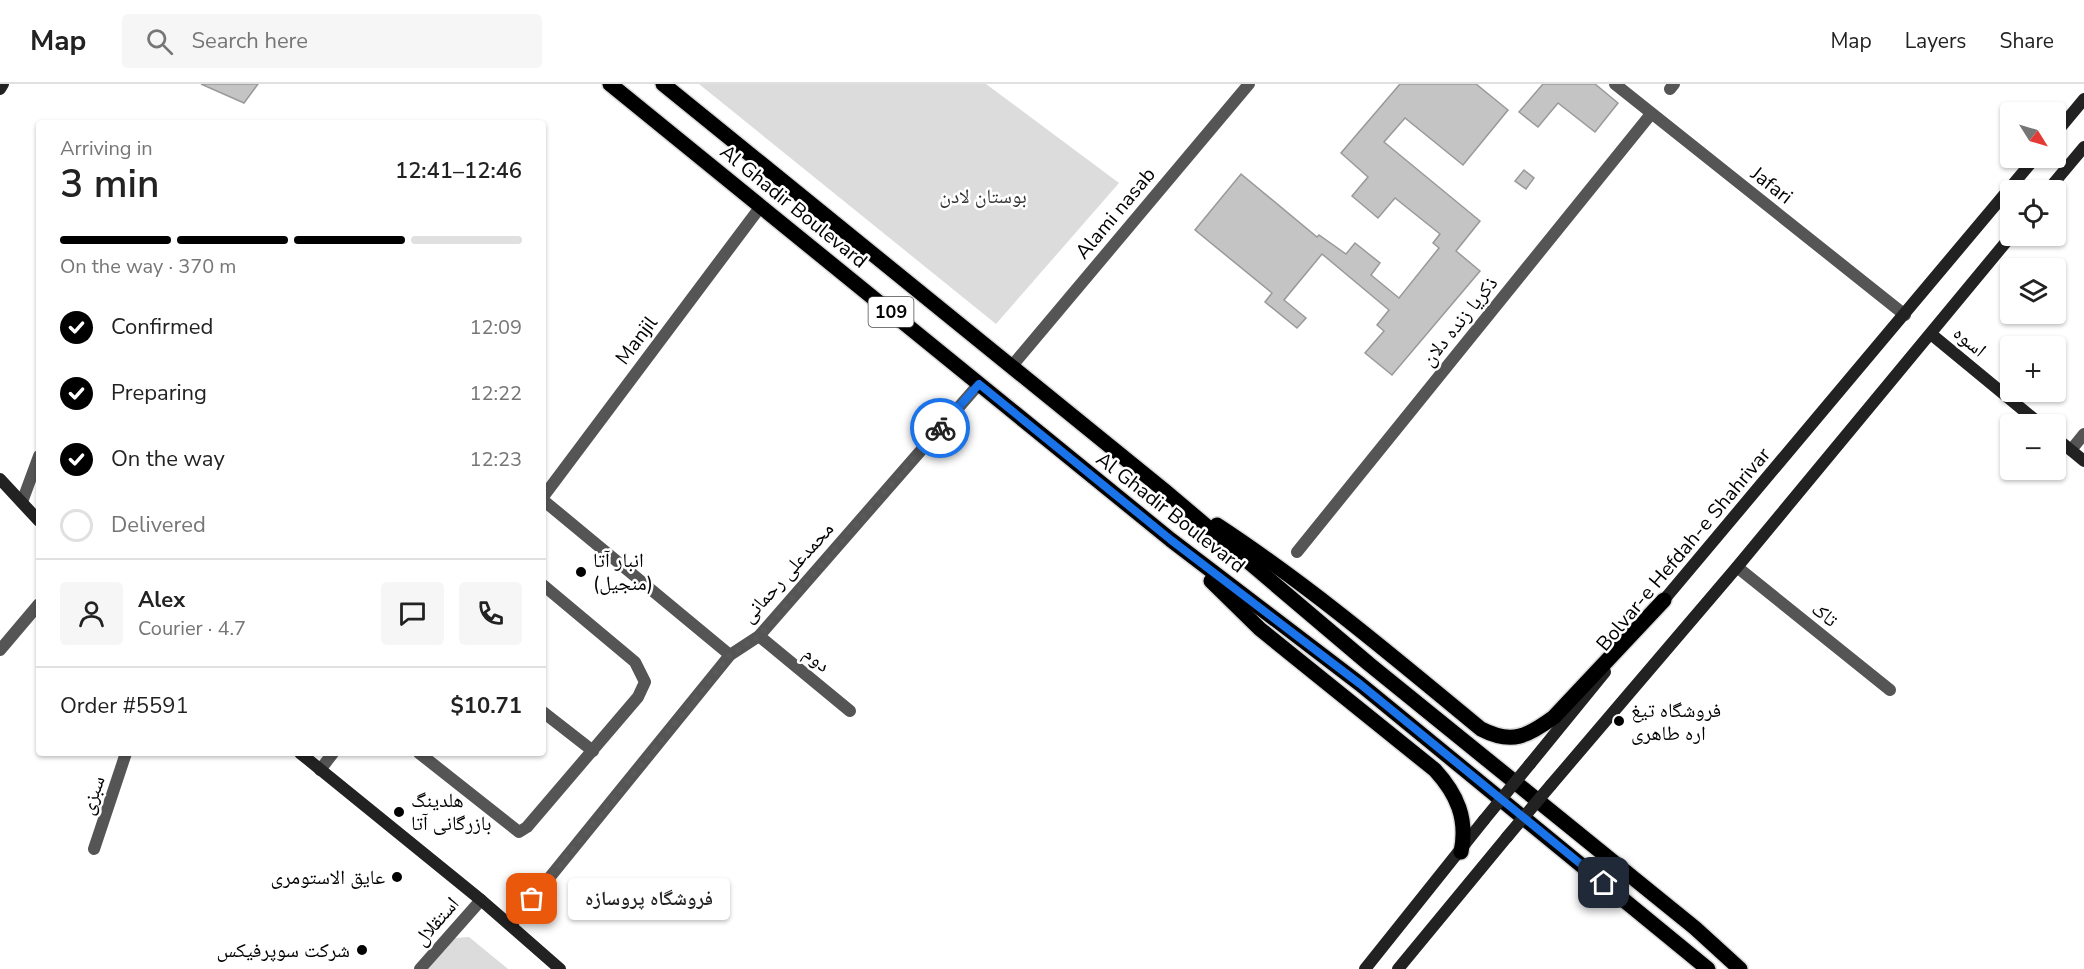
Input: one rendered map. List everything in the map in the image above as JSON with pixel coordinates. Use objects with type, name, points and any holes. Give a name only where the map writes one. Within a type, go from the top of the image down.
[{"type":"main road","points":[[0,89],[3,84]]},
{"type":"main road","name":"Al Ghadir Boulevard","points":[[610,84],[1171,540],[1360,684],[1708,969]]},
{"type":"main road","name":"Al Ghadir Boulevard","points":[[666,86],[1165,491],[1369,664],[1695,928],[1740,969]]},
{"type":"main road","points":[[2066,121],[2084,99]]},
{"type":"main road","points":[[2056,180],[2084,147]]},
{"type":"main road","name":"Bolvar-e Hefdah-e Shahrivar","points":[[1365,969],[1664,600],[2027,168]]},
{"type":"main road","points":[[1398,969],[2004,246]]},
{"type":"main road","name":"اسوه","points":[[1931,334],[2028,414]]},
{"type":"main road","points":[[2066,446],[2084,461]]},
{"type":"main road","points":[[0,479],[36,517]]},
{"type":"main road","points":[[1165,491],[1267,557],[1343,615],[1481,729],[1498,737],[1533,733],[1554,717],[1664,600]]},
{"type":"main road","points":[[1171,540],[1260,629],[1435,770],[1450,786],[1463,819],[1461,852]]},
{"type":"main road","points":[[304,756],[481,900],[560,969]]},
{"type":"street","name":"Alami nasab","points":[[1011,367],[1249,84]]},
{"type":"street","name":"Jafari","points":[[1615,84],[1905,315]]},
{"type":"street","name":"ذکریا زنده دلان","points":[[1297,552],[1651,114]]},
{"type":"street","name":"Manjil","points":[[546,495],[761,206]]},
{"type":"street","name":"محمدعلی رحمانی","points":[[511,925],[730,655],[759,636],[979,384]]},
{"type":"street","points":[[2071,450],[2084,434]]},
{"type":"street","points":[[22,502],[36,464]]},
{"type":"street","name":"Manjil","points":[[546,502],[730,655]]},
{"type":"street","name":"تاک","points":[[1737,567],[1890,690]]},
{"type":"street","points":[[423,756],[511,828],[519,832],[528,827],[638,697],[645,681],[644,674],[635,662],[546,588]]},
{"type":"street","points":[[0,650],[36,608]]},
{"type":"street","name":"دوم","points":[[759,636],[850,711]]},
{"type":"street","points":[[546,714],[593,751]]},
{"type":"street","name":"سبزی","points":[[94,849],[125,756]]},
{"type":"street","points":[[320,770],[331,756]]},
{"type":"street","name":"استقلال","points":[[420,969],[481,900]]},
{"type":"green space","name":"بوستان لادن","points":[[699,84],[986,84],[1119,183],[996,324]]},
{"type":"green space","points":[[469,937],[508,969],[428,969],[454,938]]},
{"type":"building","points":[[201,84],[258,84],[244,103]]},
{"type":"building","points":[[1400,84],[1476,84],[1508,110],[1463,165],[1405,118],[1384,142],[1480,221],[1456,251],[1480,271],[1392,375],[1365,353],[1384,331],[1377,325],[1389,310],[1322,254],[1284,300],[1306,318],[1297,328],[1265,302],[1272,293],[1195,230],[1241,174],[1317,237],[1319,235],[1346,254],[1355,243],[1380,263],[1371,275],[1399,298],[1439,248],[1433,243],[1440,234],[1395,198],[1378,218],[1352,196],[1368,177],[1341,153]]},
{"type":"building","points":[[1543,84],[1595,84],[1618,103],[1595,132],[1558,103],[1538,127],[1519,112]]},
{"type":"building","points":[[1524,170],[1534,178],[1526,189],[1515,181]]},
{"type":"way so far","points":[[532,899],[730,655],[759,636],[940,428]]},
{"type":"place","name":"انبار آتا (منجیل)","points":[[581,572]]},
{"type":"place","name":"فروشگاه تیغ اره طاهری","points":[[1619,721]]},
{"type":"place","name":"هلدینگ بازرگانی آتا","points":[[399,812]]},
{"type":"place","name":"عایق الاستومری","points":[[397,877]]},
{"type":"place","name":"فروشگاه پروسازه","points":[[532,899]]},
{"type":"place","name":"شرکت سوپرفیکس","points":[[362,950]]},
{"type":"route","points":[[940,428],[979,384],[1171,540],[1360,684],[1527,823],[1604,883]]}]
